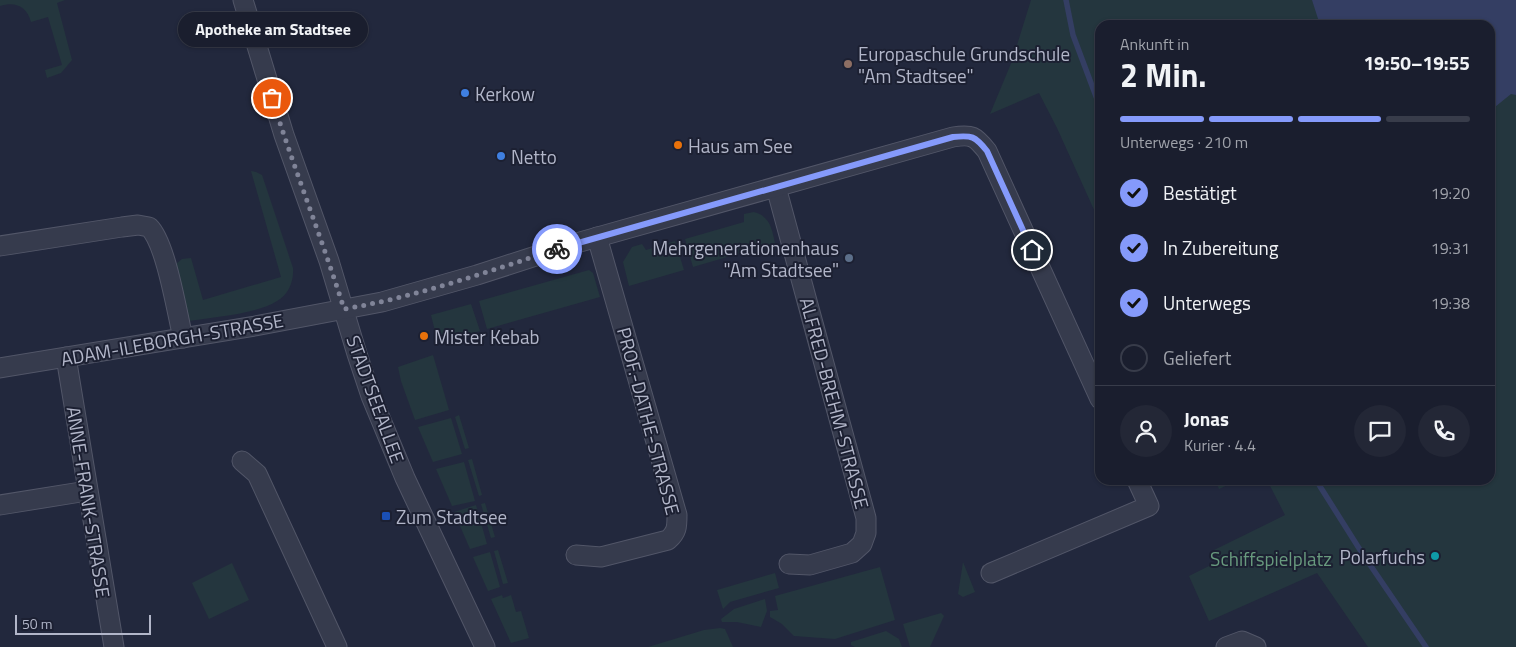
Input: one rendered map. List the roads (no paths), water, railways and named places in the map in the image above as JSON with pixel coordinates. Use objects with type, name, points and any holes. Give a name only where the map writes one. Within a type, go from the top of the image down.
[{"type":"street","name":"STADTSEEALLEE","points":[[243,0],[284,135],[329,261],[357,354],[387,435],[485,647]]},
{"type":"street","name":"ADAM-ILEBORGH-STRASSE","points":[[0,368],[183,338],[382,302],[477,275],[597,237],[953,137],[967,135],[977,138],[987,151],[1095,388]]},
{"type":"street","name":"ALFRED-BREHM-STRASSE","points":[[776,187],[866,518],[866,533],[862,544],[852,553],[810,565],[789,564]]},
{"type":"street","points":[[0,246],[122,227],[149,227],[157,238],[163,255],[183,338]]},
{"type":"street","name":"PROF.-DATHE-STRASSE","points":[[576,555],[601,557],[668,540],[674,535],[677,528],[677,515],[597,237]]},
{"type":"street","name":"ANNE-FRANK-STRASSE","points":[[66,357],[114,647]]},
{"type":"street","points":[[242,462],[257,474],[337,647]]},
{"type":"street","points":[[991,573],[1149,506],[1139,485]]},
{"type":"street","points":[[0,505],[88,491]]},
{"type":"street","points":[[1226,647],[1242,640],[1256,647]]},
{"type":"water","points":[[1312,0],[1516,0],[1516,95],[1511,94],[1495,107],[1495,20],[1318,20]]},
{"type":"waterway","points":[[1066,0],[1073,35],[1095,94]]},
{"type":"waterway","points":[[1319,485],[1362,553],[1426,647]]},
{"type":"place","name":"Europaschule Grundschule \"Am Stadtsee\"","points":[[848,64]]},
{"type":"place","name":"Kerkow","points":[[465,93]]},
{"type":"place","name":"Apotheke am Stadtsee","points":[[272,98]]},
{"type":"place","name":"Haus am See","points":[[678,145]]},
{"type":"place","name":"Netto","points":[[501,156]]},
{"type":"place","name":"Mehrgenerationenhaus \"Am Stadtsee\"","points":[[849,258]]},
{"type":"place","name":"Mister Kebab","points":[[424,336]]},
{"type":"place","name":"Zum Stadtsee","points":[[386,516]]},
{"type":"place","name":"Polarfuchs","points":[[1435,556]]},
{"type":"park label","name":"Schiffspielplatz","points":[[1271,558]]}]
